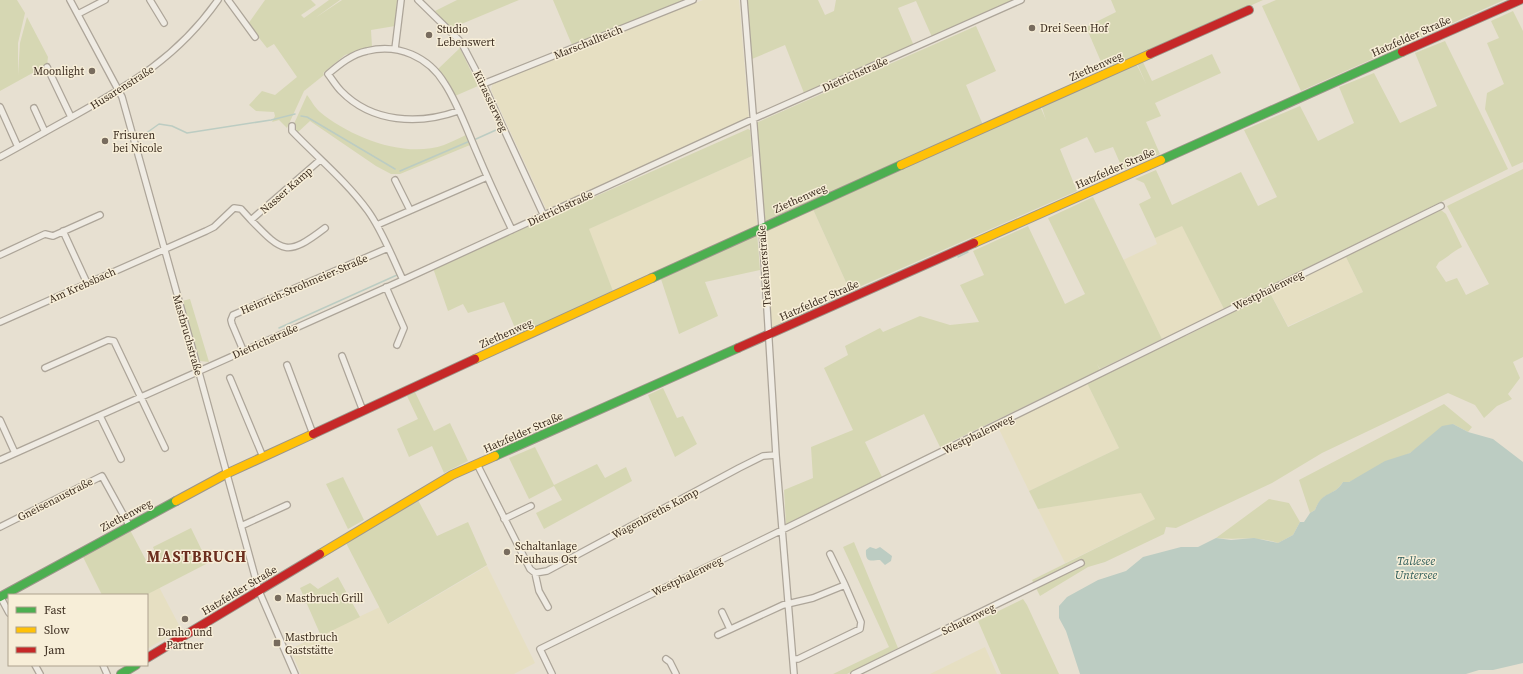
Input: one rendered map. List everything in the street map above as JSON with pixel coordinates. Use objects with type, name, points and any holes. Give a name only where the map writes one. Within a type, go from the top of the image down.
[{"type":"street","name":"Mastbruchstraße","points":[[70,0],[118,90],[199,371],[259,591],[295,674]]},
{"type":"street","points":[[78,14],[105,0]]},
{"type":"street","points":[[150,0],[164,23]]},
{"type":"street","name":"Husarenstraße","points":[[0,157],[141,77],[163,61],[190,35],[218,0]]},
{"type":"street","points":[[228,0],[255,37]]},
{"type":"street","points":[[395,49],[401,0]]},
{"type":"street","name":"Kürassierweg","points":[[418,0],[461,42],[484,84],[544,216]]},
{"type":"street","name":"Marschallteich","points":[[484,84],[693,0]]},
{"type":"street","name":"Trakehnerstraße","points":[[744,0],[762,227],[776,455],[794,674]]},
{"type":"street","name":"Dietrichstraße","points":[[0,460],[243,350],[403,280],[753,119],[1021,0]]},
{"type":"street","name":"Hatzfelder Straße","points":[[148,657],[393,509],[452,475],[1520,0]]},
{"type":"street","name":"Ziethenweg","points":[[0,597],[129,525],[226,474],[762,227],[1249,10]]},
{"type":"street","points":[[458,111],[437,118],[424,120],[387,116],[361,106],[348,97],[341,91],[328,74],[359,53],[367,50],[395,49],[415,56],[429,64],[446,85],[458,111],[487,177],[512,230]]},
{"type":"street","points":[[47,66],[71,117]]},
{"type":"street","points":[[0,107],[18,147]]},
{"type":"street","points":[[34,108],[45,132]]},
{"type":"street","points":[[292,126],[292,131],[359,199],[377,225],[403,280]]},
{"type":"street","name":"Nasser Kamp","points":[[251,220],[320,160]]},
{"type":"street","points":[[377,225],[487,177]]},
{"type":"street","points":[[395,180],[410,210]]},
{"type":"street","name":"Westphalenweg","points":[[552,674],[540,649],[1441,206]]},
{"type":"street","name":"Nasser Kamp","points":[[164,250],[214,227],[234,208],[241,209],[271,240],[283,248],[296,247],[305,243],[325,228]]},
{"type":"street","points":[[0,254],[45,234],[53,236],[100,216]]},
{"type":"street","points":[[63,231],[87,283]]},
{"type":"street","name":"Heinrich-Strohmeier-Straße","points":[[243,350],[232,324],[231,320],[233,315],[388,248]]},
{"type":"street","name":"Am Krebsbach","points":[[0,322],[164,250]]},
{"type":"street","points":[[386,287],[404,328],[397,345]]},
{"type":"street","points":[[45,368],[108,340],[114,341],[165,448]]},
{"type":"street","points":[[342,356],[363,411]]},
{"type":"street","points":[[286,365],[313,434]]},
{"type":"street","points":[[230,378],[264,457]]},
{"type":"street","points":[[100,416],[121,459]]},
{"type":"street","points":[[0,420],[15,453]]},
{"type":"street","name":"Wagenbreths Kamp","points":[[535,572],[547,571],[763,456],[776,455]]},
{"type":"street","points":[[477,464],[530,569],[535,572],[539,591],[548,607]]},
{"type":"street","name":"Gneisenaustraße","points":[[0,527],[102,476],[129,525]]},
{"type":"street","points":[[241,526],[287,505]]},
{"type":"street","points":[[504,519],[531,506]]},
{"type":"street","points":[[793,660],[860,629],[861,622],[830,554]]},
{"type":"street","name":"Schatenweg","points":[[854,674],[1081,563]]},
{"type":"street","points":[[718,635],[782,604],[813,598],[845,585]]},
{"type":"street","points":[[0,597],[8,611]]},
{"type":"street","points":[[722,612],[730,629]]},
{"type":"street","points":[[666,659],[670,662],[676,674]]},
{"type":"street","points":[[121,674],[134,666]]},
{"type":"shaded area","points":[[703,0],[739,0],[749,118],[547,211],[491,90],[493,82]]},
{"type":"shaded area","points":[[752,156],[757,226],[613,291],[588,229]]},
{"type":"shaded area","points":[[812,207],[850,291],[771,328],[765,228]]},
{"type":"shaded area","points":[[1182,225],[1224,309],[1162,339],[1123,260],[1157,244],[1155,238]]},
{"type":"shaded area","points":[[1345,255],[1363,292],[1288,326],[1269,291]]},
{"type":"shaded area","points":[[1087,383],[1119,448],[1029,491],[998,427]]},
{"type":"shaded area","points":[[1141,492],[1155,519],[1065,563],[1038,509]]},
{"type":"shaded area","points":[[487,566],[535,663],[514,674],[301,674],[290,649],[380,607],[389,624]]},
{"type":"shaded area","points":[[159,587],[181,629],[148,648],[148,594]]},
{"type":"shaded area","points":[[985,647],[997,674],[930,674]]},
{"type":"green space","points":[[0,0],[17,0],[25,13],[18,43],[18,75],[20,43],[27,17],[48,57],[47,65],[0,91]]},
{"type":"green space","points":[[265,0],[311,0],[316,5],[301,15],[304,18],[329,0],[340,0],[315,18],[342,0],[397,0],[395,26],[371,30],[372,47],[345,55],[323,73],[324,75],[304,91],[287,128],[279,120],[272,122],[275,116],[274,112],[256,111],[249,105],[262,91],[275,95],[297,77],[274,44],[267,48],[248,24]]},
{"type":"green space","points":[[457,0],[519,0],[459,25],[452,30],[435,11]]},
{"type":"green space","points":[[553,0],[686,0],[572,45]]},
{"type":"green space","points":[[747,0],[818,0],[825,15],[834,11],[836,0],[1013,0],[932,37],[916,1],[898,8],[914,46],[804,93],[785,45],[752,59]]},
{"type":"green space","points":[[1111,0],[1263,0],[1105,71],[1086,27],[1116,12]]},
{"type":"green space","points":[[1276,0],[1504,0],[1301,91],[1262,6]]},
{"type":"green space","points":[[1513,11],[1523,31],[1523,162],[1512,167],[1485,109],[1487,93],[1504,84],[1487,43],[1499,38],[1491,21]]},
{"type":"green space","points":[[976,26],[996,71],[966,85],[983,125],[763,222],[756,123]]},
{"type":"green space","points":[[1445,41],[1508,169],[1224,309],[1182,226],[1155,238],[1139,204],[1151,198],[1144,183],[1135,179],[1156,170],[1172,205],[1241,172],[1258,206],[1277,197],[1244,130],[1300,106],[1318,141],[1354,123],[1339,87],[1374,73],[1400,123],[1437,106],[1415,53]]},
{"type":"green space","points":[[460,48],[478,86],[455,96],[447,80],[438,69]]},
{"type":"green space","points":[[1212,54],[1221,73],[1155,103],[1161,116],[1146,122],[1160,154],[1123,170],[1113,147],[1095,153],[1087,137],[1060,149],[1077,191],[850,291],[812,207],[1040,106],[1046,120],[1041,105],[1136,63],[1146,84],[1137,63],[1142,60],[1152,81]]},
{"type":"green space","points":[[307,95],[318,110],[332,121],[347,130],[379,143],[412,149],[429,149],[444,145],[466,135],[470,145],[400,174],[391,174],[376,166],[310,121],[297,133],[293,129],[293,126]]},
{"type":"green space","points":[[748,129],[750,130],[752,156],[589,229],[613,291],[518,335],[504,302],[468,313],[463,304],[448,311],[433,268]]},
{"type":"green space","points":[[1523,169],[1523,357],[1513,362],[1520,378],[1508,394],[1512,399],[1497,406],[1484,418],[1475,405],[1448,393],[1322,453],[1272,483],[1176,528],[1166,527],[1164,534],[1105,562],[1088,567],[1040,596],[1032,580],[1155,519],[1141,493],[1038,509],[1029,491],[1119,448],[1087,383],[1185,335],[1186,336],[1264,296],[1269,291],[1288,327],[1363,292],[1345,255],[1441,210],[1446,214],[1462,247],[1439,262],[1436,267],[1446,282],[1457,278],[1466,295],[1489,284],[1447,206]]},
{"type":"green space","points":[[1093,197],[1162,339],[1100,369],[1097,364],[1100,370],[940,447],[924,414],[865,442],[882,477],[786,524],[784,490],[813,478],[811,447],[853,430],[824,368],[848,355],[845,346],[880,328],[883,332],[920,316],[950,325],[979,322],[960,285],[984,275],[973,251],[1028,226],[1065,304],[1085,294],[1048,218]]},
{"type":"green space","points":[[757,232],[760,270],[705,282],[718,316],[679,334],[660,276]]},
{"type":"green space","points":[[190,299],[209,362],[200,361],[182,301]]},
{"type":"green space","points":[[663,388],[677,418],[683,416],[697,444],[675,457],[648,395]]},
{"type":"green space","points":[[415,392],[434,431],[450,423],[468,461],[444,473],[432,446],[409,457],[397,429],[418,419],[407,396]]},
{"type":"green space","points":[[1444,404],[1472,427],[1468,432],[1453,424],[1410,453],[1349,482],[1343,482],[1340,487],[1321,499],[1315,510],[1310,513],[1299,480]]},
{"type":"green space","points":[[535,447],[554,485],[597,464],[605,478],[626,467],[632,481],[544,529],[536,513],[562,500],[554,486],[529,499],[509,458]]},
{"type":"green space","points":[[343,477],[364,520],[348,529],[326,484]]},
{"type":"green space","points":[[1269,499],[1289,503],[1300,522],[1293,535],[1278,543],[1255,539],[1216,538]]},
{"type":"green space","points":[[418,500],[437,536],[468,522],[487,565],[388,624],[346,543]]},
{"type":"green space","points":[[191,528],[208,563],[148,594],[102,594],[82,555],[130,530],[148,564],[158,559],[153,547]]},
{"type":"green space","points":[[854,542],[898,648],[847,674],[833,674],[889,647],[843,547]]},
{"type":"green space","points":[[338,577],[360,617],[321,636],[300,588],[310,583],[318,589]]},
{"type":"green space","points":[[1023,599],[1059,674],[1001,674],[978,621]]},
{"type":"water","name":"Tallesee Untersee","points":[[1453,424],[1468,432],[1493,439],[1523,462],[1523,663],[1493,670],[1479,670],[1466,674],[1080,674],[1066,631],[1059,618],[1059,606],[1067,597],[1098,580],[1126,571],[1143,557],[1181,547],[1198,547],[1216,538],[1231,540],[1254,538],[1278,543],[1293,535],[1300,522],[1304,522],[1310,513],[1315,510],[1321,499],[1336,490],[1343,482],[1349,482],[1385,461],[1410,453],[1442,426]]},
{"type":"water","points":[[870,547],[876,549],[880,547],[892,556],[891,561],[885,565],[880,560],[872,561],[868,559],[866,550]]},
{"type":"waterway","points":[[138,139],[159,124],[172,126],[187,133],[271,120],[295,114]]},
{"type":"waterway","points":[[301,116],[307,117],[395,169]]},
{"type":"waterway","points":[[476,139],[496,130]]},
{"type":"waterway","points":[[400,171],[470,141]]},
{"type":"waterway","points":[[958,257],[968,252]]},
{"type":"waterway","points":[[279,328],[397,275]]},
{"type":"traffic: fast","points":[[1161,160],[1402,52]]},
{"type":"traffic: fast","points":[[652,278],[901,165]]},
{"type":"traffic: fast","points":[[495,456],[738,348]]},
{"type":"traffic: fast","points":[[0,597],[176,501]]},
{"type":"traffic: fast","points":[[121,674],[134,666]]},
{"type":"traffic: slow","points":[[901,165],[1150,54]]},
{"type":"traffic: slow","points":[[974,243],[1161,160]]},
{"type":"traffic: slow","points":[[475,359],[652,278]]},
{"type":"traffic: slow","points":[[176,501],[226,474],[313,434]]},
{"type":"traffic: slow","points":[[320,554],[452,475],[495,456]]},
{"type":"traffic: jam","points":[[1402,52],[1520,0]]},
{"type":"traffic: jam","points":[[1150,54],[1249,10]]},
{"type":"traffic: jam","points":[[738,348],[974,243]]},
{"type":"traffic: jam","points":[[313,434],[475,359]]},
{"type":"traffic: jam","points":[[148,657],[320,554]]},
{"type":"place","name":"Drei Seen Hof","points":[[1032,28]]},
{"type":"place","name":"Studio Lebenswert","points":[[429,35]]},
{"type":"place","name":"Moonlight","points":[[92,71]]},
{"type":"place","name":"Frisuren bei Nicole","points":[[105,141]]},
{"type":"place","name":"Schaltanlage Neuhaus Ost","points":[[507,552]]},
{"type":"place","name":"Mastbruch Grill","points":[[278,598]]},
{"type":"place","name":"Danho und Partner","points":[[185,619]]},
{"type":"place","name":"Mastbruch Gaststätte","points":[[277,643]]},
{"type":"district","name":"MASTBRUCH","points":[[197,557]]}]
